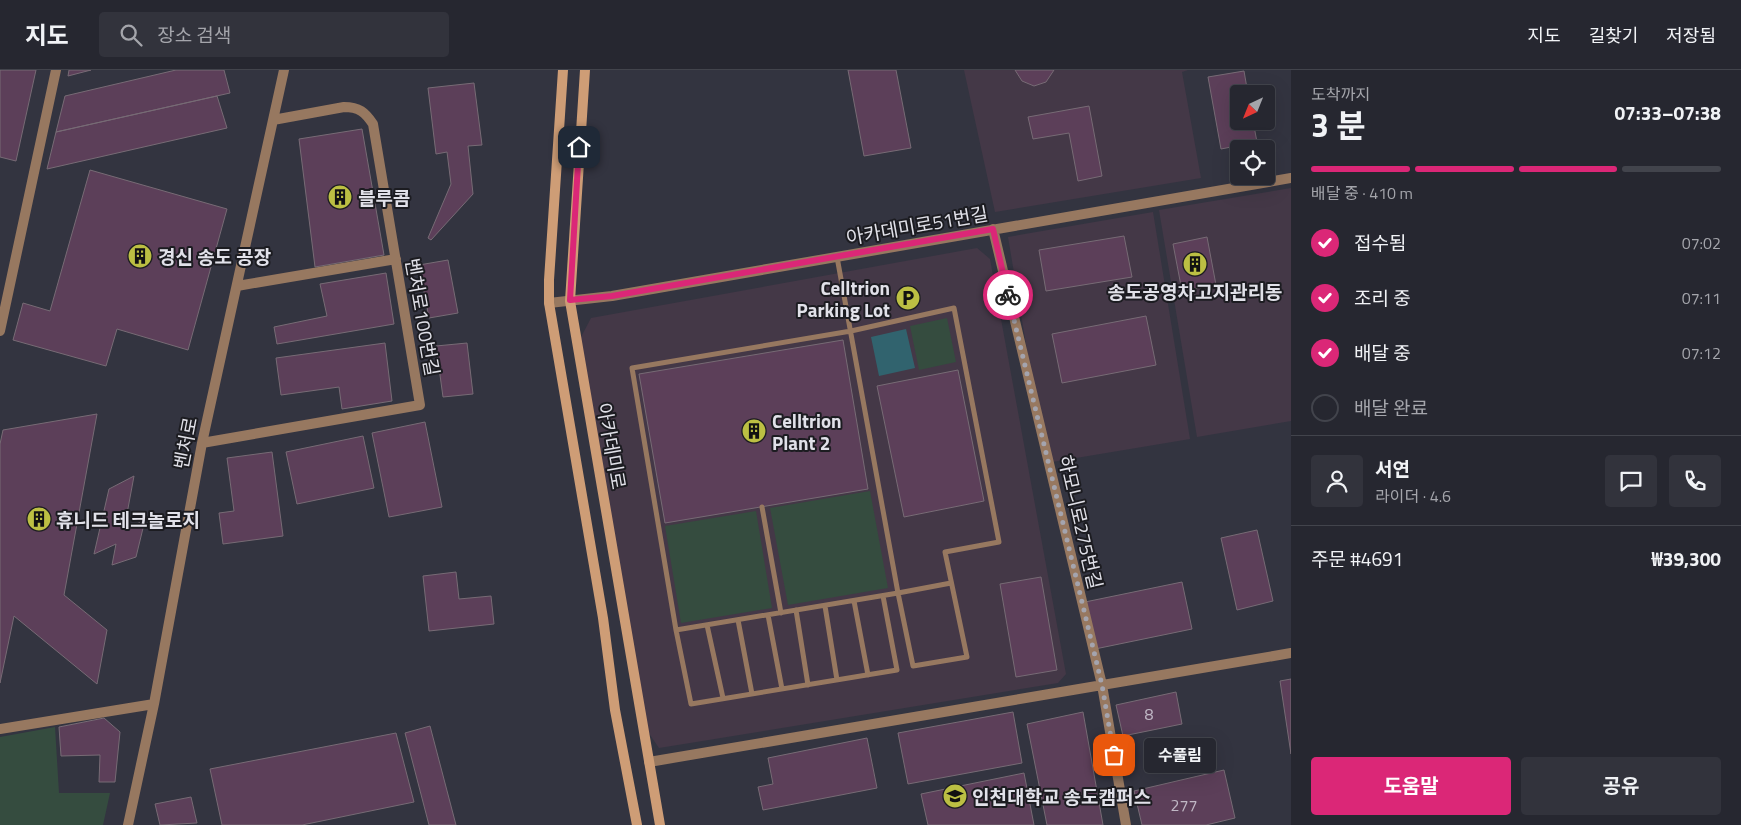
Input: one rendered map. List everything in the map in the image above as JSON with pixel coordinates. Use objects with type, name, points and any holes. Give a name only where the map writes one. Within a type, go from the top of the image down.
[{"type":"main road","name":"아카데미로","points":[[563,70],[549,280],[550,303],[603,618],[615,710],[637,825]]},
{"type":"main road","name":"아카데미로","points":[[585,70],[570,300],[660,825]]},
{"type":"street","points":[[0,331],[56,70]]},
{"type":"street","name":"벤처로","points":[[128,825],[154,704],[202,443],[284,70]]},
{"type":"street","name":"벤처로100번길","points":[[202,443],[420,405],[373,124],[366,114],[356,107],[344,107],[273,120]]},
{"type":"street","name":"아카데미로51번길","points":[[550,303],[612,296],[1291,178]]},
{"type":"street","name":"하모니로275번길","points":[[993,229],[1102,685],[1126,825]]},
{"type":"street","points":[[236,286],[396,258]]},
{"type":"street","points":[[649,762],[1291,653]]},
{"type":"street","points":[[0,729],[154,704]]},
{"type":"lane","points":[[837,256],[851,331],[898,593],[913,666],[967,657],[945,552],[999,542],[954,308],[851,331],[632,368],[676,630],[691,704],[897,670],[883,596]]},
{"type":"lane","points":[[762,507],[781,613]]},
{"type":"lane","points":[[676,630],[883,596],[951,582]]},
{"type":"lane","points":[[854,601],[868,675]]},
{"type":"lane","points":[[825,606],[837,680]]},
{"type":"lane","points":[[796,610],[808,685]]},
{"type":"lane","points":[[768,615],[782,689]]},
{"type":"lane","points":[[738,620],[752,694]]},
{"type":"lane","points":[[707,625],[723,698]]},
{"type":"shaded area","points":[[964,70],[1188,70],[1182,72],[1201,178],[995,212]]},
{"type":"shaded area","points":[[1291,188],[1291,421],[1197,437],[1159,210]]},
{"type":"shaded area","points":[[1153,212],[1190,439],[1046,463],[1008,237]]},
{"type":"shaded area","points":[[977,248],[990,259],[1066,674],[1058,683],[659,748],[646,729],[579,341],[591,318]]},
{"type":"green space","points":[[947,318],[956,362],[919,370],[910,326]]},
{"type":"green space","points":[[870,491],[888,588],[788,605],[770,508]]},
{"type":"green space","points":[[756,511],[772,608],[681,623],[665,526]]},
{"type":"green space","points":[[55,727],[59,793],[110,793],[103,825],[0,825],[0,737]]},
{"type":"water","points":[[906,329],[915,368],[879,376],[871,337]]},
{"type":"building","points":[[0,70],[36,70],[16,161],[0,157]]},
{"type":"building","points":[[69,70],[91,70],[68,76]]},
{"type":"building","points":[[176,70],[224,70],[230,93],[56,132],[65,96]]},
{"type":"building","points":[[848,70],[896,70],[911,148],[864,156]]},
{"type":"building","points":[[1015,70],[1054,70],[1046,82],[1034,86],[1022,81]]},
{"type":"building","points":[[1244,71],[1246,85],[1230,85],[1230,130],[1255,130],[1257,140],[1230,140],[1230,147],[1221,149],[1208,77]]},
{"type":"building","points":[[474,83],[482,145],[468,146],[473,194],[431,240],[428,238],[451,184],[447,152],[436,154],[428,88]]},
{"type":"building","points":[[217,96],[227,128],[47,169],[56,132]]},
{"type":"building","points":[[1089,106],[1102,176],[1078,181],[1069,133],[1033,139],[1028,117]]},
{"type":"building","name":"블루콤","points":[[362,129],[384,255],[315,267],[299,139]]},
{"type":"building","name":"경신 송도 공장","points":[[90,170],[227,209],[188,350],[117,329],[106,366],[13,340],[23,303],[50,311]]},
{"type":"building","points":[[1124,236],[1132,277],[1046,291],[1039,250]]},
{"type":"building","name":"송도공영차고지관리동","points":[[1207,237],[1216,285],[1182,291],[1173,244]]},
{"type":"building","points":[[448,260],[458,313],[429,318],[419,265]]},
{"type":"building","points":[[386,273],[394,324],[277,344],[274,327],[327,316],[320,284]]},
{"type":"building","points":[[1146,316],[1156,365],[1062,383],[1052,334]]},
{"type":"building","name":"Celltrion Plant 2","points":[[843,340],[868,489],[665,523],[639,374]]},
{"type":"building","points":[[385,343],[392,401],[342,409],[339,387],[281,395],[276,358]]},
{"type":"building","points":[[467,343],[473,394],[443,397],[436,346]]},
{"type":"building","points":[[958,370],[984,501],[904,517],[877,386]]},
{"type":"building","name":"휴니드 테크놀로지","points":[[97,414],[64,595],[107,630],[97,684],[14,616],[0,683],[0,444],[3,430]]},
{"type":"building","points":[[425,422],[442,507],[389,517],[372,433]]},
{"type":"building","points":[[363,436],[374,488],[297,504],[286,452]]},
{"type":"building","points":[[272,452],[283,536],[223,544],[219,513],[234,511],[227,458]]},
{"type":"building","points":[[134,476],[124,530],[145,520],[136,557],[112,565],[116,544],[94,554],[109,489]]},
{"type":"building","points":[[1257,530],[1273,601],[1237,610],[1221,538]]},
{"type":"building","points":[[456,572],[459,599],[491,596],[494,624],[429,631],[423,576]]},
{"type":"building","points":[[1041,577],[1057,670],[1016,677],[1000,584]]},
{"type":"building","points":[[1182,582],[1192,629],[1095,649],[1085,602]]},
{"type":"building","points":[[1291,679],[1291,754],[1280,681]]},
{"type":"building","points":[[1176,692],[1182,724],[1123,736],[1116,705]]},
{"type":"building","points":[[1013,712],[1022,763],[908,784],[898,733]]},
{"type":"building","points":[[1083,712],[1103,825],[1047,825],[1027,724]]},
{"type":"building","points":[[104,718],[120,732],[115,782],[99,782],[100,755],[61,756],[59,727]]},
{"type":"building","points":[[430,726],[456,825],[429,825],[405,733]]},
{"type":"building","points":[[396,733],[414,802],[302,825],[222,825],[210,769]]},
{"type":"building","points":[[867,738],[877,788],[763,810],[758,787],[773,784],[768,758]]},
{"type":"building","points":[[1224,770],[1235,818],[1206,825],[1142,825],[1134,791]]},
{"type":"building","points":[[1024,773],[1034,825],[928,825],[921,794]]},
{"type":"building","points":[[191,797],[197,823],[160,825],[155,804]]},
{"type":"way so far","points":[[1008,295],[1102,685],[1114,755]]},
{"type":"place","name":"블루콤","points":[[340,197]]},
{"type":"place","name":"경신 송도 공장","points":[[140,256]]},
{"type":"place","name":"송도공영차고지관리동","points":[[1195,264]]},
{"type":"place","name":"Celltrion Parking Lot","points":[[908,298]]},
{"type":"place","name":"Celltrion Plant 2","points":[[754,431]]},
{"type":"place","name":"휴니드 테크놀로지","points":[[39,519]]},
{"type":"place","name":"수풀림","points":[[1114,755]]},
{"type":"place","name":"인천대학교 송도캠퍼스","points":[[955,796]]},
{"type":"route","points":[[579,147],[570,300],[612,296],[993,229],[1008,295]]}]
